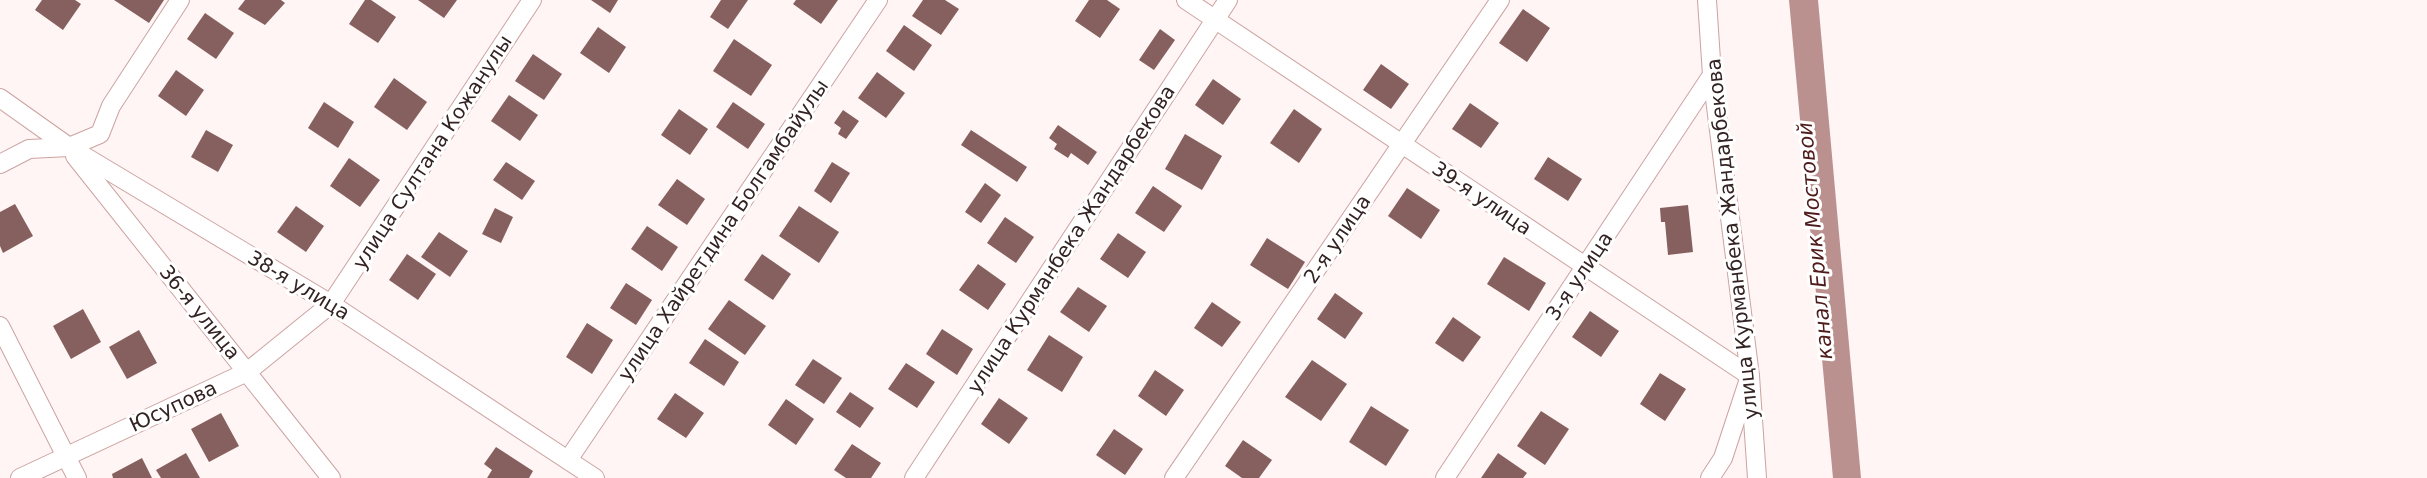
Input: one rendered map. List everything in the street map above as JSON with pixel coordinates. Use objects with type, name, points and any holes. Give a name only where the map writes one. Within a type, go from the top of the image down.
[{"type":"street","points":[[0,164],[29,149],[69,147],[100,134],[111,106],[180,0]]},
{"type":"street","name":"улица Султана Кожанулы","points":[[331,304],[532,0]]},
{"type":"street","name":"улица Хайретдина Болгамбайулы","points":[[568,460],[878,0]]},
{"type":"street","name":"39-я улица","points":[[1185,0],[1749,376]]},
{"type":"street","name":"улица Курманбека Жандарбекова","points":[[914,478],[1228,0]]},
{"type":"street","name":"2-я улица","points":[[1174,478],[1500,0]]},
{"type":"street","name":"улица Курманбека Жандарбекова","points":[[1707,0],[1712,75],[1749,376],[1757,478]]},
{"type":"street","name":"3-я улица","points":[[1445,478],[1712,75]]},
{"type":"street","name":"38-я улица","points":[[0,98],[69,147],[331,304],[595,478]]},
{"type":"street","name":"36-я улица","points":[[69,147],[331,478]]},
{"type":"street","name":"Юсупова","points":[[20,478],[247,372],[331,304]]},
{"type":"street","points":[[0,326],[77,478]]},
{"type":"street","points":[[1710,478],[1723,458],[1749,376]]},
{"type":"water","name":"канал Ерик Мостовой","points":[[1789,0],[1818,0],[1861,478],[1833,478]]},
{"type":"building","points":[[42,0],[75,0],[81,4],[63,30],[35,10]]},
{"type":"building","points":[[114,0],[164,0],[149,23]]},
{"type":"building","points":[[245,0],[281,0],[285,3],[265,25],[238,9]]},
{"type":"building","points":[[365,0],[371,0],[396,17],[378,43],[349,24]]},
{"type":"building","points":[[418,0],[457,0],[444,18]]},
{"type":"building","points":[[591,0],[618,0],[610,13]]},
{"type":"building","points":[[721,0],[748,0],[728,29],[710,17]]},
{"type":"building","points":[[796,0],[838,0],[821,24],[793,4]]},
{"type":"building","points":[[923,0],[945,0],[959,9],[941,35],[912,16]]},
{"type":"building","points":[[1089,0],[1107,0],[1120,9],[1100,38],[1075,21]]},
{"type":"building","points":[[1523,9],[1550,28],[1527,62],[1499,43]]},
{"type":"building","points":[[205,13],[234,33],[216,59],[187,39]]},
{"type":"building","points":[[904,25],[932,45],[914,71],[886,51]]},
{"type":"building","points":[[598,27],[626,47],[609,73],[580,53]]},
{"type":"building","points":[[1160,29],[1175,40],[1154,70],[1139,60]]},
{"type":"building","points":[[734,39],[772,65],[751,96],[713,71]]},
{"type":"building","points":[[533,54],[562,74],[544,100],[515,81]]},
{"type":"building","points":[[1381,64],[1409,84],[1391,109],[1363,90]]},
{"type":"building","points":[[176,70],[204,90],[186,116],[158,96]]},
{"type":"building","points":[[877,72],[905,93],[886,118],[858,98]]},
{"type":"building","points":[[394,78],[427,102],[407,130],[374,107]]},
{"type":"building","points":[[1213,79],[1241,99],[1223,125],[1195,105]]},
{"type":"building","points":[[509,95],[538,115],[520,141],[491,121]]},
{"type":"building","points":[[324,102],[354,122],[338,148],[308,128]]},
{"type":"building","points":[[733,102],[765,124],[748,149],[716,127]]},
{"type":"building","points":[[1470,103],[1499,123],[1481,148],[1452,129]]},
{"type":"building","points":[[679,109],[708,129],[690,155],[661,135]]},
{"type":"building","points":[[1294,109],[1322,129],[1299,163],[1270,143]]},
{"type":"building","points":[[843,110],[859,121],[846,139],[838,134],[841,128],[834,123]]},
{"type":"building","points":[[1058,125],[1097,152],[1088,165],[1071,153],[1068,158],[1054,149],[1057,144],[1049,138]]},
{"type":"building","points":[[206,130],[233,145],[218,172],[191,157]]},
{"type":"building","points":[[971,130],[1027,167],[1017,182],[961,145]]},
{"type":"building","points":[[1185,134],[1222,156],[1202,190],[1165,169]]},
{"type":"building","points":[[1548,157],[1582,179],[1568,201],[1534,179]]},
{"type":"building","points":[[349,158],[380,180],[360,207],[330,186]]},
{"type":"building","points":[[506,162],[535,181],[522,200],[493,180]]},
{"type":"building","points":[[832,162],[850,173],[831,203],[814,191]]},
{"type":"building","points":[[677,179],[705,199],[687,225],[658,205]]},
{"type":"building","points":[[985,183],[1001,195],[981,223],[965,212]]},
{"type":"building","points":[[1153,186],[1182,206],[1164,232],[1135,213]]},
{"type":"building","points":[[1407,188],[1440,210],[1421,239],[1388,216]]},
{"type":"building","points":[[15,204],[33,236],[3,253],[0,246],[0,212]]},
{"type":"building","points":[[1688,205],[1693,252],[1668,255],[1665,222],[1661,222],[1660,208]]},
{"type":"building","points":[[296,206],[324,226],[306,252],[277,232]]},
{"type":"building","points":[[799,206],[839,232],[819,263],[779,236]]},
{"type":"building","points":[[495,208],[513,217],[501,243],[482,234]]},
{"type":"building","points":[[1005,217],[1034,237],[1016,263],[987,243]]},
{"type":"building","points":[[647,226],[678,247],[662,271],[631,249]]},
{"type":"building","points":[[439,232],[468,251],[450,277],[421,257]]},
{"type":"building","points":[[1118,233],[1146,252],[1128,278],[1100,259]]},
{"type":"building","points":[[1267,238],[1305,262],[1288,289],[1250,265]]},
{"type":"building","points":[[407,254],[436,274],[418,300],[389,280]]},
{"type":"building","points":[[762,254],[791,274],[773,300],[744,280]]},
{"type":"building","points":[[1504,257],[1546,283],[1529,311],[1487,284]]},
{"type":"building","points":[[978,264],[1006,284],[988,310],[959,290]]},
{"type":"building","points":[[626,283],[652,300],[636,325],[610,308]]},
{"type":"building","points":[[1078,287],[1107,306],[1089,332],[1060,312]]},
{"type":"building","points":[[1335,293],[1363,313],[1345,339],[1317,319]]},
{"type":"building","points":[[729,300],[766,326],[745,355],[708,329]]},
{"type":"building","points":[[1212,302],[1241,322],[1222,347],[1194,328]]},
{"type":"building","points":[[83,309],[101,342],[71,359],[53,326]]},
{"type":"building","points":[[1590,311],[1619,331],[1601,357],[1572,337]]},
{"type":"building","points":[[1453,317],[1481,337],[1463,362],[1435,343]]},
{"type":"building","points":[[587,323],[613,340],[592,374],[566,357]]},
{"type":"building","points":[[942,329],[973,349],[957,375],[926,354]]},
{"type":"building","points":[[139,330],[157,363],[127,379],[109,347]]},
{"type":"building","points":[[1049,335],[1083,357],[1062,392],[1027,370]]},
{"type":"building","points":[[705,339],[739,362],[724,386],[689,363]]},
{"type":"building","points":[[813,359],[842,378],[824,404],[795,385]]},
{"type":"building","points":[[1312,360],[1347,384],[1321,421],[1285,397]]},
{"type":"building","points":[[906,363],[935,382],[917,408],[888,389]]},
{"type":"building","points":[[1155,370],[1184,390],[1166,416],[1138,396]]},
{"type":"building","points":[[1660,373],[1686,389],[1665,421],[1640,404]]},
{"type":"building","points":[[850,392],[874,408],[860,428],[836,412]]},
{"type":"building","points":[[675,393],[704,413],[686,438],[657,419]]},
{"type":"building","points":[[999,398],[1028,418],[1009,444],[981,424]]},
{"type":"building","points":[[786,399],[814,419],[796,445],[768,425]]},
{"type":"building","points":[[1371,406],[1409,430],[1386,466],[1349,442]]},
{"type":"building","points":[[1541,411],[1569,429],[1545,465],[1517,446]]},
{"type":"building","points":[[221,413],[239,446],[209,462],[191,429]]},
{"type":"building","points":[[1114,429],[1143,449],[1125,475],[1096,455]]},
{"type":"building","points":[[1243,440],[1272,460],[1259,478],[1242,478],[1225,466]]},
{"type":"building","points":[[852,444],[881,463],[871,478],[846,478],[834,470]]},
{"type":"building","points":[[496,447],[533,471],[529,478],[487,478],[492,470],[484,464]]},
{"type":"building","points":[[186,453],[200,478],[161,478],[156,470]]},
{"type":"building","points":[[1498,453],[1527,473],[1523,478],[1481,478]]},
{"type":"building","points":[[142,458],[152,478],[113,478],[112,474]]}]
